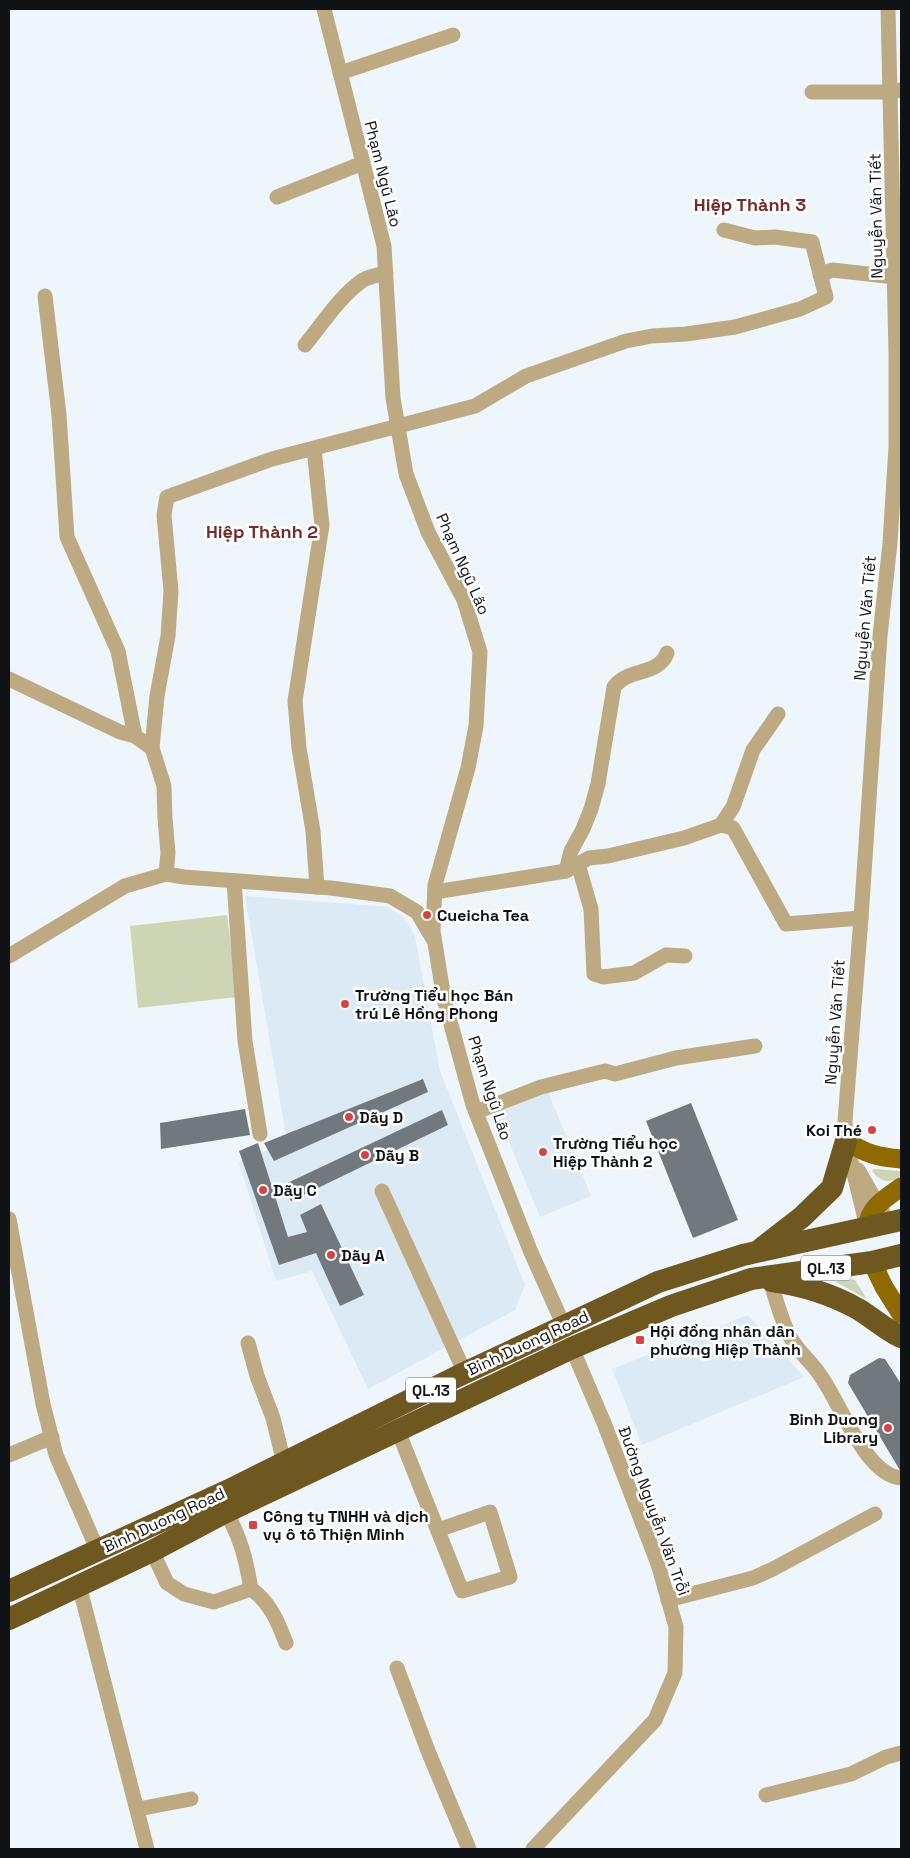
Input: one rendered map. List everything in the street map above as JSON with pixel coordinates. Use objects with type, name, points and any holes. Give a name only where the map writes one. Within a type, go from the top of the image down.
[{"type":"highway","points":[[758,1252],[802,1217],[832,1188],[846,1141]]},
{"type":"highway","name":"Binh Duong Road","points":[[9,1591],[98,1551],[465,1373],[658,1282],[758,1252],[893,1222]]},
{"type":"highway","points":[[867,1227],[872,1262]]},
{"type":"highway","name":"Binh Duong Road","points":[[9,1619],[152,1551],[226,1512],[572,1348],[671,1306],[760,1280],[872,1262],[901,1255]]},
{"type":"highway","points":[[760,1280],[785,1283],[819,1292],[858,1309],[901,1337]]},
{"type":"main road","points":[[846,1141],[860,1150],[877,1157],[901,1159]]},
{"type":"main road","points":[[893,1222],[901,1187]]},
{"type":"main road","points":[[872,1262],[884,1287],[901,1314]]},
{"type":"street","name":"Phạm Ngũ Lão","points":[[324,9],[384,246],[393,398],[406,474],[428,532],[464,600],[480,652],[476,726],[468,768],[435,885],[433,931],[444,999],[476,1112],[530,1250],[564,1326]]},
{"type":"street","name":"Nguyễn Văn Tiết","points":[[867,1227],[846,1141],[846,1121],[862,918],[880,636],[898,480],[896,447],[899,343],[894,277],[897,195],[896,91],[888,9]]},
{"type":"street","points":[[340,73],[453,36]]},
{"type":"street","points":[[812,92],[896,91]]},
{"type":"street","points":[[277,197],[362,163]]},
{"type":"street","points":[[166,874],[168,853],[164,786],[152,748],[157,696],[168,636],[172,591],[164,515],[167,497],[272,459],[475,406],[526,376],[626,341],[652,336],[686,334],[735,327],[800,308],[826,297],[812,242],[775,237],[755,238],[724,230]]},
{"type":"street","points":[[820,275],[832,270],[894,277]]},
{"type":"street","points":[[305,345],[331,312],[364,280],[386,273]]},
{"type":"street","points":[[45,296],[59,415],[66,537],[118,651],[135,736]]},
{"type":"street","points":[[314,449],[322,525],[295,701],[299,748],[313,831],[317,887]]},
{"type":"street","points":[[667,653],[665,659],[658,664],[644,671],[623,677],[614,687],[598,784],[583,829],[570,851],[572,867],[591,909],[594,974],[603,978],[634,973],[666,955],[685,956]]},
{"type":"street","points":[[9,679],[120,732],[135,736],[152,748]]},
{"type":"street","points":[[721,825],[733,806],[753,750],[778,714]]},
{"type":"street","points":[[435,892],[572,867],[589,858],[608,856],[684,838],[721,825],[733,828],[786,924],[862,918]]},
{"type":"street","points":[[9,956],[124,886],[166,874],[317,887],[390,896],[417,912],[435,943]]},
{"type":"street","points":[[234,881],[245,1041],[260,1134]]},
{"type":"street","points":[[476,1112],[541,1087],[605,1071],[616,1074],[676,1058],[755,1046]]},
{"type":"street","points":[[846,1141],[857,1168],[893,1222]]},
{"type":"street","points":[[382,1191],[465,1373]]},
{"type":"street","points":[[9,1219],[43,1404],[56,1455],[98,1551]]},
{"type":"street","points":[[760,1280],[789,1335],[802,1355],[820,1374],[859,1443],[878,1467],[889,1476],[901,1478]]},
{"type":"street","points":[[248,1344],[257,1376],[273,1418],[284,1462]]},
{"type":"street","name":"Đường Nguyễn Văn Trỗi","points":[[533,1849],[655,1720],[675,1673],[676,1627],[658,1564],[604,1422],[572,1348]]},
{"type":"street","points":[[398,1431],[462,1592],[510,1577],[490,1512],[438,1530]]},
{"type":"street","points":[[9,1455],[52,1437]]},
{"type":"street","points":[[226,1512],[237,1532],[246,1560],[251,1589],[263,1597],[276,1618],[286,1643]]},
{"type":"street","points":[[668,1600],[753,1578],[773,1570],[875,1514]]},
{"type":"street","points":[[152,1551],[167,1583],[184,1594],[214,1602],[251,1589]]},
{"type":"street","points":[[79,1585],[147,1849]]},
{"type":"street","points":[[397,1668],[428,1751],[469,1849]]},
{"type":"street","points":[[766,1795],[851,1774],[886,1757],[901,1753]]},
{"type":"street","points":[[138,1809],[191,1799]]},
{"type":"shaded area","points":[[245,896],[389,907],[403,918],[410,927],[415,937],[440,1071],[525,1285],[515,1310],[368,1389],[312,1271],[276,1281],[239,1163],[287,1141]]},
{"type":"shaded area","name":"Trường Tiểu học Hiệp Thành 2","points":[[546,1087],[591,1196],[540,1217],[495,1108]]},
{"type":"shaded area","points":[[748,1315],[804,1377],[642,1445],[612,1369]]},
{"type":"green space","points":[[227,915],[238,997],[138,1008],[130,926]]},
{"type":"green space","points":[[874,1169],[901,1171],[901,1177],[893,1181],[885,1181],[875,1175],[872,1171]]},
{"type":"green space","points":[[838,1279],[855,1280],[867,1299],[836,1282]]},
{"type":"building","name":"Dãy D","points":[[423,1079],[428,1092],[274,1161],[264,1143]]},
{"type":"building","points":[[691,1103],[738,1220],[693,1238],[646,1121]]},
{"type":"building","points":[[245,1109],[250,1135],[161,1149],[160,1123]]},
{"type":"building","name":"Dãy B","points":[[442,1110],[448,1125],[291,1201],[281,1186]]},
{"type":"building","points":[[258,1143],[288,1237],[307,1232],[300,1215],[321,1204],[364,1295],[340,1306],[316,1253],[279,1265],[239,1151]]},
{"type":"building","name":"Binh Duong Library","points":[[879,1358],[885,1359],[901,1384],[901,1472],[848,1383],[850,1375]]},
{"type":"place","name":"Cueicha Tea","points":[[427,915]]},
{"type":"place","name":"Trường Tiểu học Bán trú Lê Hồng Phong","points":[[345,1004]]},
{"type":"place","name":"Dãy D","points":[[349,1117]]},
{"type":"place","name":"Koi Thé","points":[[872,1130]]},
{"type":"place","name":"Trường Tiểu học Hiệp Thành 2","points":[[543,1152]]},
{"type":"place","name":"Dãy B","points":[[365,1155]]},
{"type":"place","name":"Dãy C","points":[[263,1190]]},
{"type":"place","name":"Dãy A","points":[[331,1255]]},
{"type":"place","name":"Hội đồng nhân dân phường Hiệp Thành","points":[[640,1340]]},
{"type":"place","name":"Binh Duong Library","points":[[888,1428]]},
{"type":"place","name":"Công ty TNHH và dịch vụ ô tô Thiện Minh","points":[[253,1525]]},
{"type":"district","name":"Hiệp Thành 3","points":[[750,204]]},
{"type":"district","name":"Hiệp Thành 2","points":[[262,531]]}]
